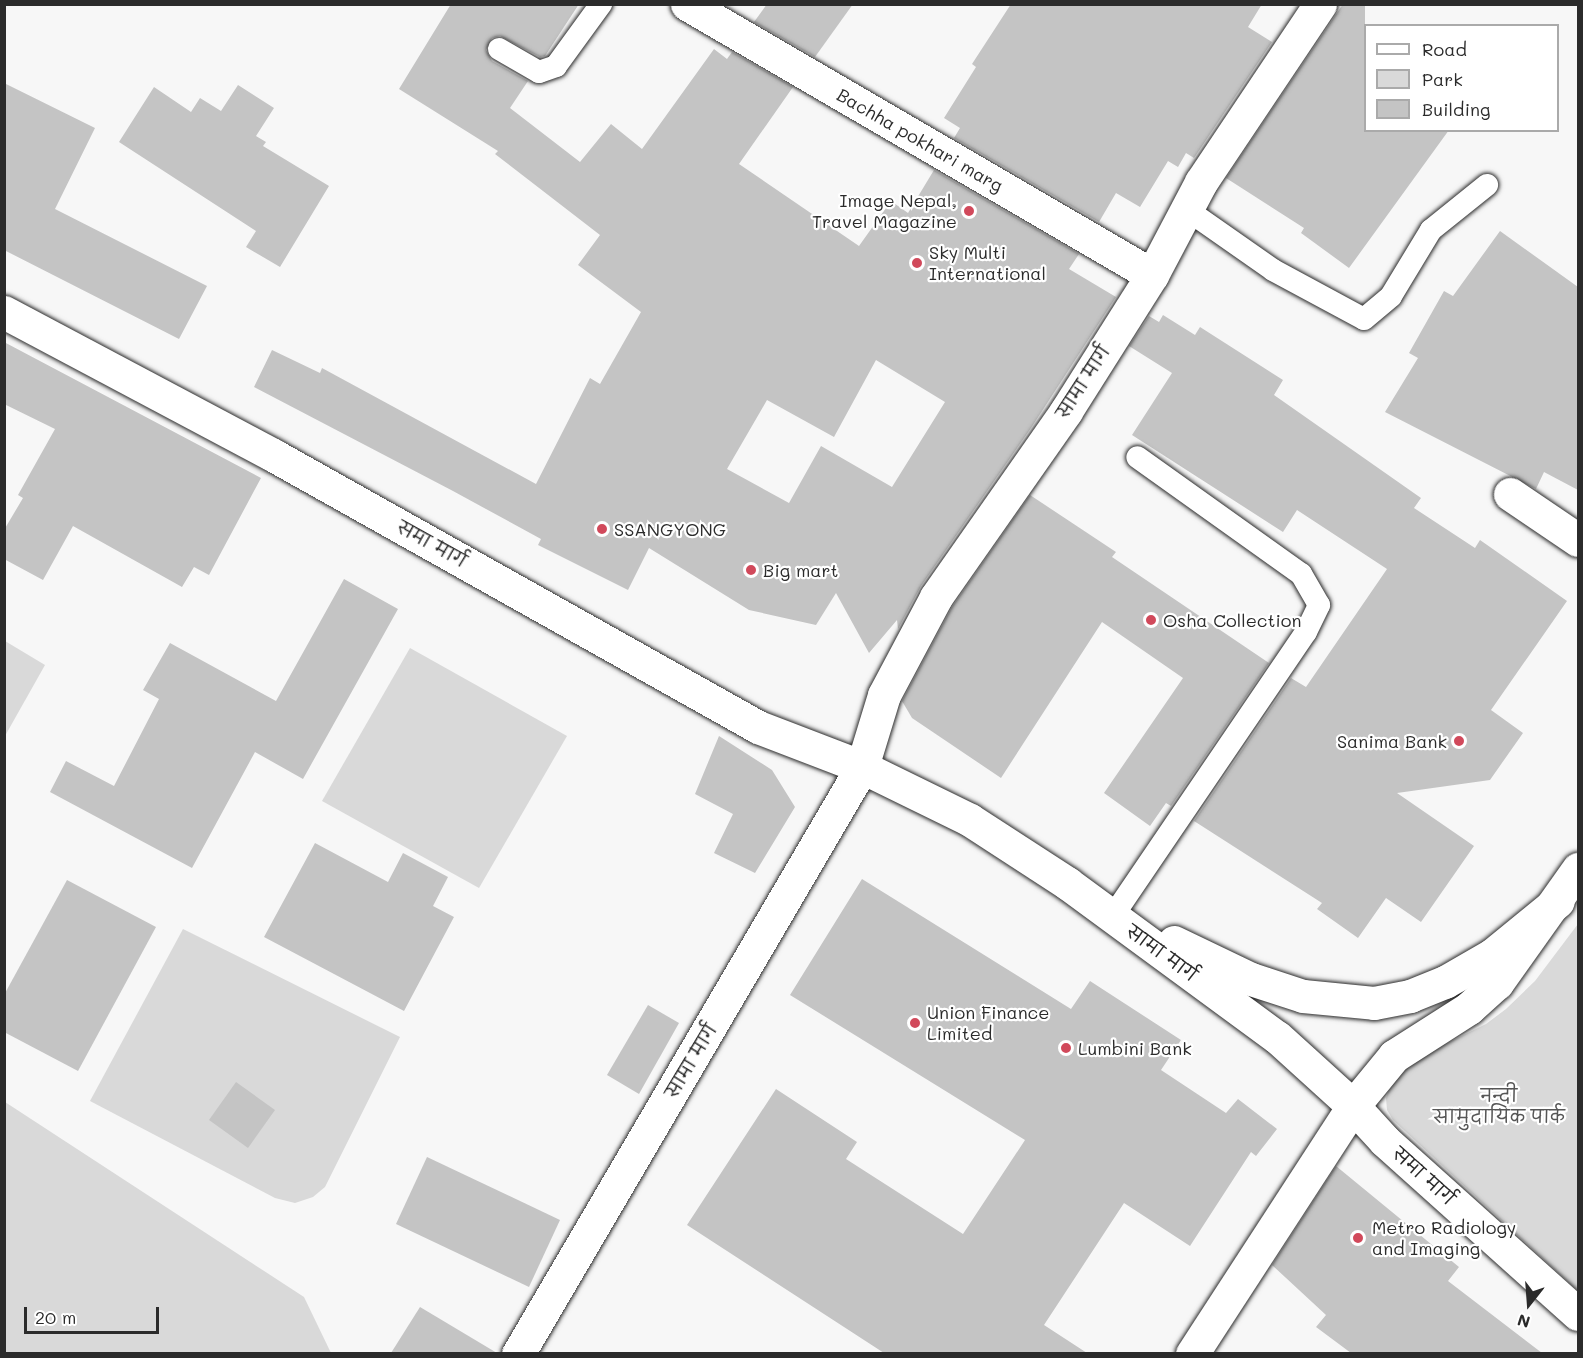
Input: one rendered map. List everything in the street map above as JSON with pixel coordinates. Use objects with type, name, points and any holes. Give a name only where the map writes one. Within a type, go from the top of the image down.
[{"type":"main road","name":"Bachha pokhari marg","points":[[687,4],[1152,275]]},
{"type":"main road","name":"सामा मार्ग","points":[[518,1353],[862,767],[884,695],[936,597],[1066,411],[1152,275],[1186,209],[1320,4]]},
{"type":"main road","name":"समा मार्ग","points":[[4,312],[273,455],[758,727],[862,767]]},
{"type":"main road","points":[[1510,494],[1578,540]]},
{"type":"main road","name":"सामा मार्ग","points":[[862,767],[970,820],[1067,883],[1277,1037],[1353,1106]]},
{"type":"main road","points":[[1192,1353],[1353,1106],[1394,1056],[1469,1008],[1497,983],[1558,901],[1578,869]]},
{"type":"main road","points":[[1067,883],[1251,979],[1303,996],[1355,1003],[1410,996],[1445,982],[1492,955],[1558,901]]},
{"type":"main road","name":"समा मार्ग","points":[[1353,1106],[1385,1141],[1578,1314]]},
{"type":"lane","points":[[499,49],[539,72],[556,66],[601,4]]},
{"type":"lane","points":[[1186,209],[1274,270],[1364,319],[1391,296],[1431,230],[1487,185]]},
{"type":"lane","points":[[1118,910],[1306,632],[1319,605],[1301,574],[1137,457]]},
{"type":"green space","points":[[5,641],[45,665],[5,736]]},
{"type":"green space","points":[[410,648],[567,736],[479,888],[322,801]]},
{"type":"green space","name":"नन्दी सामुदायिक पार्क","points":[[1578,924],[1578,1291],[1393,1120],[1387,1110],[1386,1098],[1394,1076],[1417,1058],[1486,1024],[1506,1009],[1535,981]]},
{"type":"green space","points":[[183,929],[400,1037],[325,1187],[313,1197],[295,1203],[275,1198],[90,1101]]},
{"type":"green space","points":[[5,1102],[304,1297],[331,1353],[5,1353]]},
{"type":"building","points":[[451,4],[579,4],[545,56],[540,57],[500,36],[492,38],[486,50],[492,61],[528,81],[510,108],[580,162],[611,124],[642,149],[714,49],[727,59],[732,52],[793,87],[739,164],[859,246],[891,201],[908,213],[934,170],[1079,254],[1069,269],[1116,297],[1031,428],[921,586],[898,629],[897,620],[869,653],[836,593],[816,625],[749,610],[649,548],[628,590],[538,545],[541,539],[453,491],[254,387],[272,350],[320,373],[322,368],[536,484],[590,378],[600,384],[641,312],[578,265],[600,235],[495,154],[498,151],[399,89]],"holes":[[[876,360],[945,402],[892,487],[821,446],[789,503],[727,469],[767,400],[834,437]]]},
{"type":"building","points":[[767,4],[853,4],[815,57],[754,22]]},
{"type":"building","points":[[1011,4],[1262,4],[1248,27],[1272,42],[1194,158],[1186,153],[1178,167],[1168,161],[1140,207],[1116,193],[1099,222],[954,138],[960,128],[944,118],[976,67],[972,64]]},
{"type":"building","points":[[1343,4],[1365,4],[1364,132],[1448,132],[1349,268],[1301,233],[1304,228],[1226,178]]},
{"type":"building","points":[[4,83],[95,128],[55,209],[207,286],[179,339],[4,250]]},
{"type":"building","points":[[238,85],[274,108],[256,136],[266,142],[263,146],[329,186],[280,267],[246,247],[256,231],[119,142],[154,87],[191,112],[200,98],[221,111]]},
{"type":"building","points":[[1500,231],[1578,287],[1578,490],[1544,472],[1536,489],[1385,412],[1418,358],[1409,353],[1444,291],[1453,296]]},
{"type":"building","points":[[1163,315],[1195,335],[1200,327],[1283,380],[1274,395],[1421,498],[1414,508],[1475,548],[1480,540],[1567,601],[1491,710],[1523,733],[1490,780],[1397,793],[1474,846],[1421,922],[1386,898],[1358,938],[1317,909],[1322,903],[1194,821],[1291,678],[1306,687],[1387,569],[1297,510],[1283,532],[1132,435],[1172,373],[1129,346],[1149,316],[1159,322]]},
{"type":"building","points":[[4,342],[261,478],[209,575],[194,567],[182,587],[73,526],[43,580],[4,559],[4,530],[23,498],[18,495],[55,429],[4,404]]},
{"type":"building","points":[[1030,495],[1116,552],[1112,557],[1269,663],[1171,806],[1166,803],[1150,826],[1104,793],[1183,678],[1102,622],[1001,778],[912,718],[902,701],[952,607]]},
{"type":"building","points":[[344,579],[398,609],[303,779],[255,752],[192,868],[50,792],[66,761],[114,786],[159,699],[143,690],[170,643],[276,701]]},
{"type":"building","points":[[719,736],[772,770],[795,807],[755,873],[714,853],[733,814],[695,794]]},
{"type":"building","points":[[315,843],[388,882],[403,853],[448,877],[433,906],[454,917],[404,1011],[264,937]]},
{"type":"building","points":[[862,879],[1071,1009],[1090,981],[1181,1040],[1161,1070],[1226,1113],[1238,1099],[1277,1129],[1256,1156],[1251,1152],[1190,1246],[1124,1203],[1044,1325],[1087,1353],[884,1353],[687,1225],[776,1089],[857,1142],[846,1159],[963,1234],[1025,1140],[790,995]]},
{"type":"building","points":[[67,880],[156,927],[78,1071],[4,1032],[4,995]]},
{"type":"building","points":[[648,1005],[679,1023],[639,1094],[607,1075]]},
{"type":"building","points":[[236,1082],[275,1110],[248,1148],[209,1120]]},
{"type":"building","points":[[427,1157],[560,1220],[529,1287],[396,1224]]},
{"type":"building","name":"Metro Radiology and Imaging","points":[[1336,1166],[1459,1267],[1448,1281],[1542,1353],[1351,1353],[1316,1327],[1326,1315],[1272,1265]]},
{"type":"building","points":[[420,1307],[497,1353],[391,1353]]},
{"type":"place","name":"Image Nepal, Travel Magazine","points":[[969,211]]},
{"type":"place","name":"Sky Multi International","points":[[917,263]]},
{"type":"place","name":"SSANGYONG","points":[[602,529]]},
{"type":"place","name":"Big mart","points":[[751,570]]},
{"type":"place","name":"Osha Collection","points":[[1151,620]]},
{"type":"place","name":"Sanima Bank","points":[[1459,741]]},
{"type":"place","name":"Union Finance Limited","points":[[915,1023]]},
{"type":"place","name":"Lumbini Bank","points":[[1066,1048]]},
{"type":"place","name":"Metro Radiology and Imaging","points":[[1358,1238]]}]
